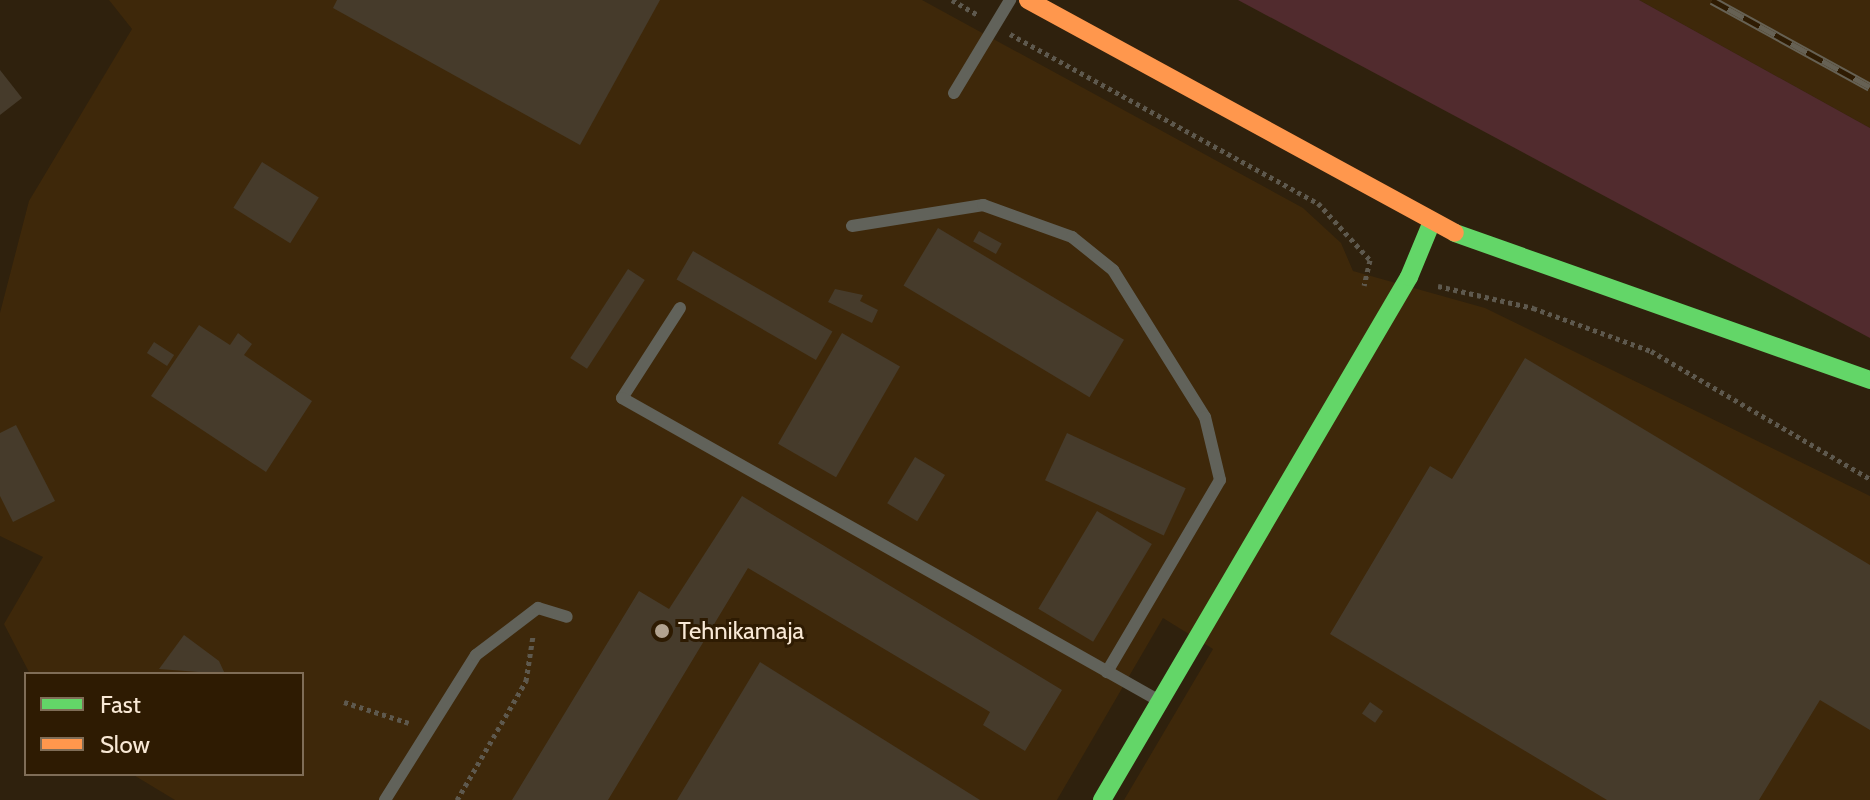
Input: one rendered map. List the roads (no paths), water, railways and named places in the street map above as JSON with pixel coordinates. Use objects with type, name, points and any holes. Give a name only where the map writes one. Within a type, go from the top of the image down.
[{"type":"street","points":[[1028,0],[1431,224],[1870,380]]},
{"type":"street","points":[[1102,800],[1409,277],[1431,224]]},
{"type":"lane","points":[[954,93],[1010,0]]},
{"type":"lane","points":[[852,226],[983,205],[1072,237],[1113,270],[1205,417],[1220,480],[1107,672]]},
{"type":"lane","points":[[680,308],[622,398],[1161,701]]},
{"type":"lane","points":[[385,800],[476,655],[538,608],[567,617]]},
{"type":"lane","points":[[429,729],[444,728]]},
{"type":"railway","points":[[1712,0],[1870,87]]},
{"type":"place","name":"Tehnikamaja","points":[[662,631]]}]
